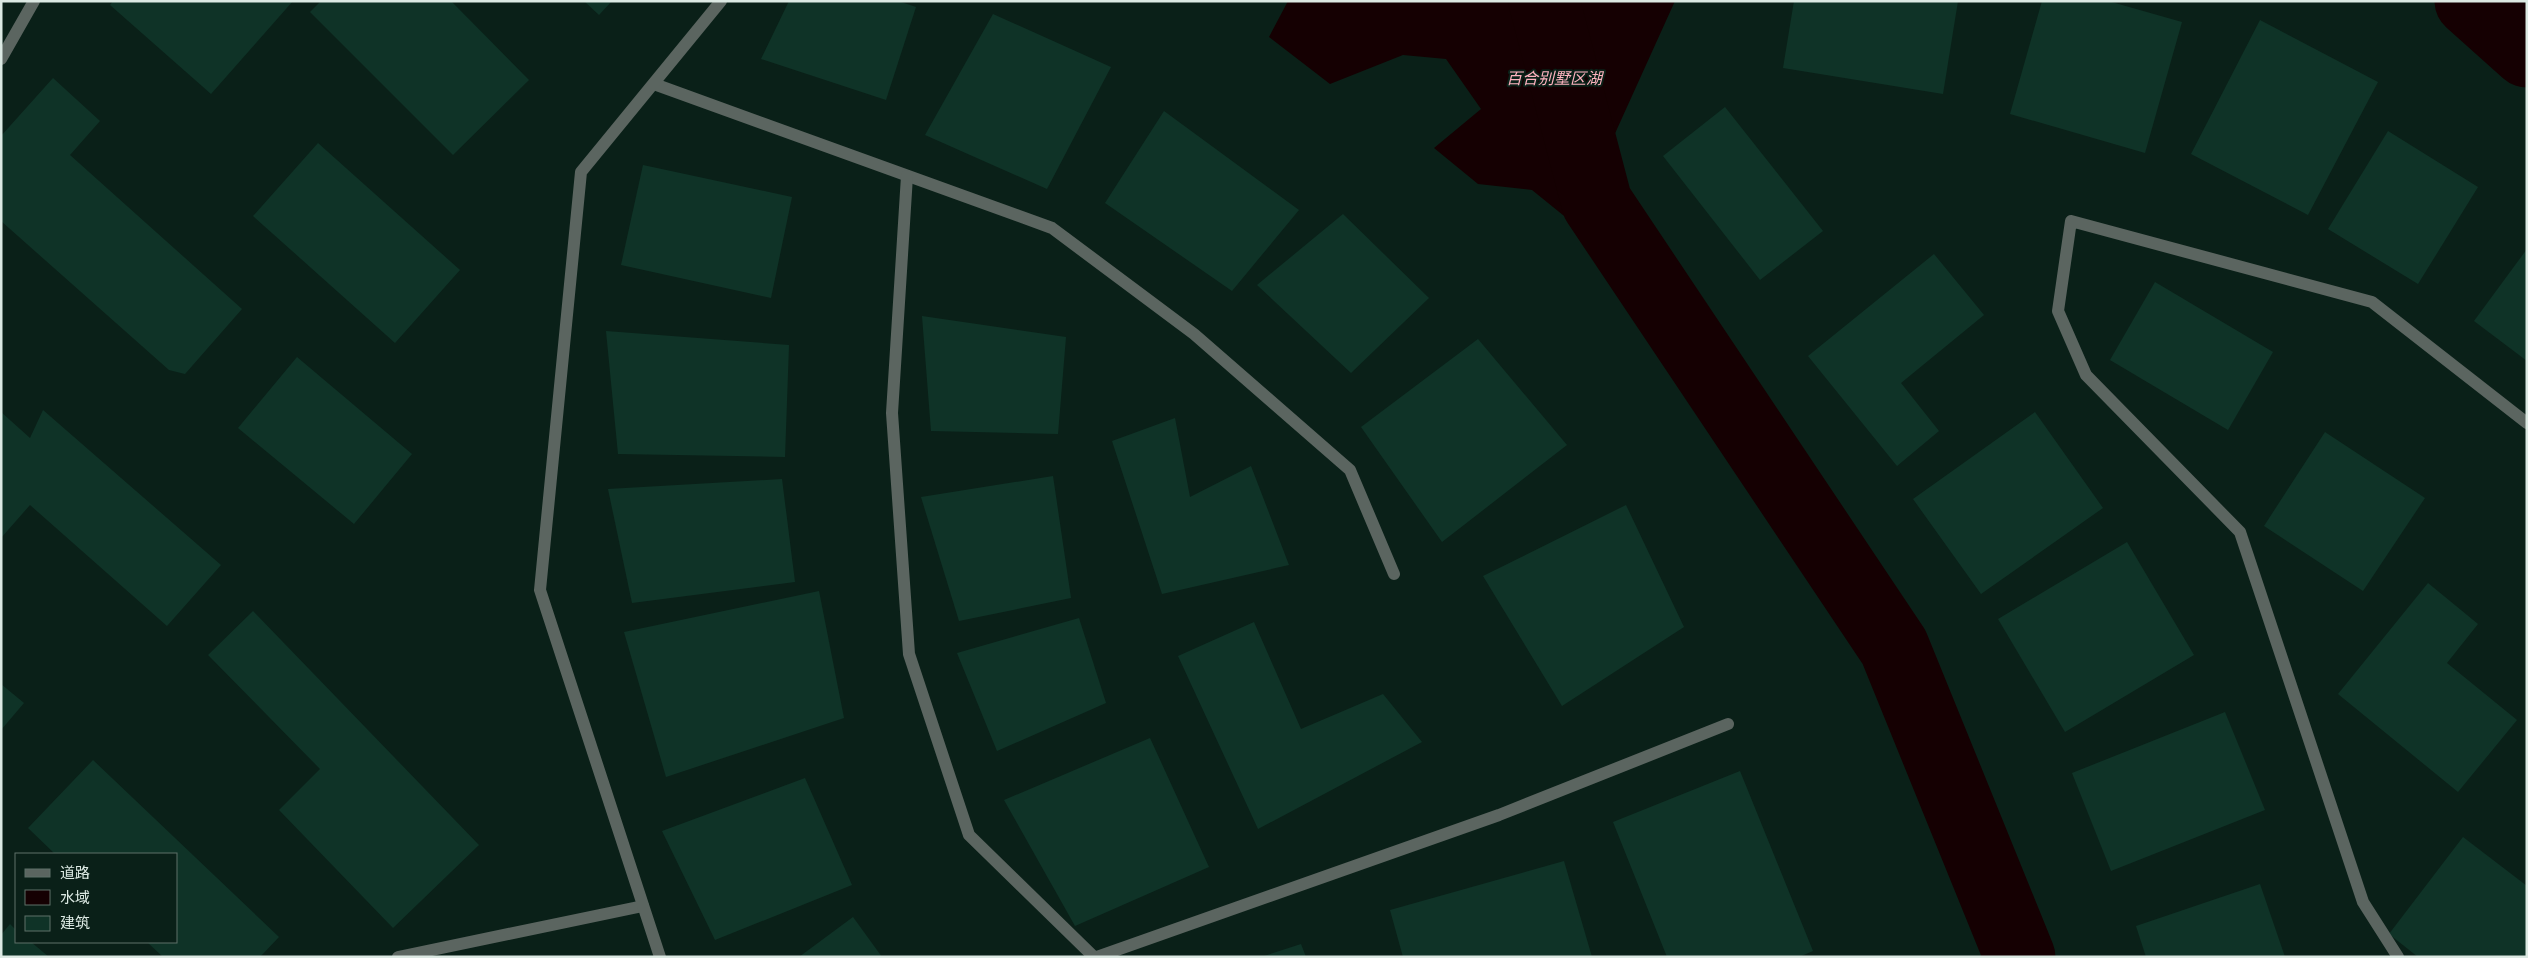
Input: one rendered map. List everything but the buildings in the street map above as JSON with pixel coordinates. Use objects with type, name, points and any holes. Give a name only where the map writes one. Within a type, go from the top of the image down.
[{"type":"street","points":[[1,59],[34,1]]},
{"type":"street","points":[[660,957],[540,590],[581,172],[722,1]]},
{"type":"street","points":[[654,84],[1052,228],[1194,334],[1350,470],[1394,574]]},
{"type":"street","points":[[907,176],[892,413],[909,654],[969,834],[1096,957],[1499,815],[1728,724]]},
{"type":"street","points":[[2398,957],[2363,902],[2240,532],[2086,374],[2058,311],[2071,221],[2372,302],[2527,422]]},
{"type":"street","points":[[398,957],[643,906]]},
{"type":"water","name":"百合别墅区湖","points":[[1288,1],[1675,1],[1574,224],[1532,190],[1478,184],[1434,148],[1481,109],[1446,59],[1403,55],[1330,84],[1269,37]]},
{"type":"waterway","points":[[1544,1],[1597,203],[1894,647],[2020,957]]},
{"type":"waterway","points":[[2470,1],[2527,52]]}]
